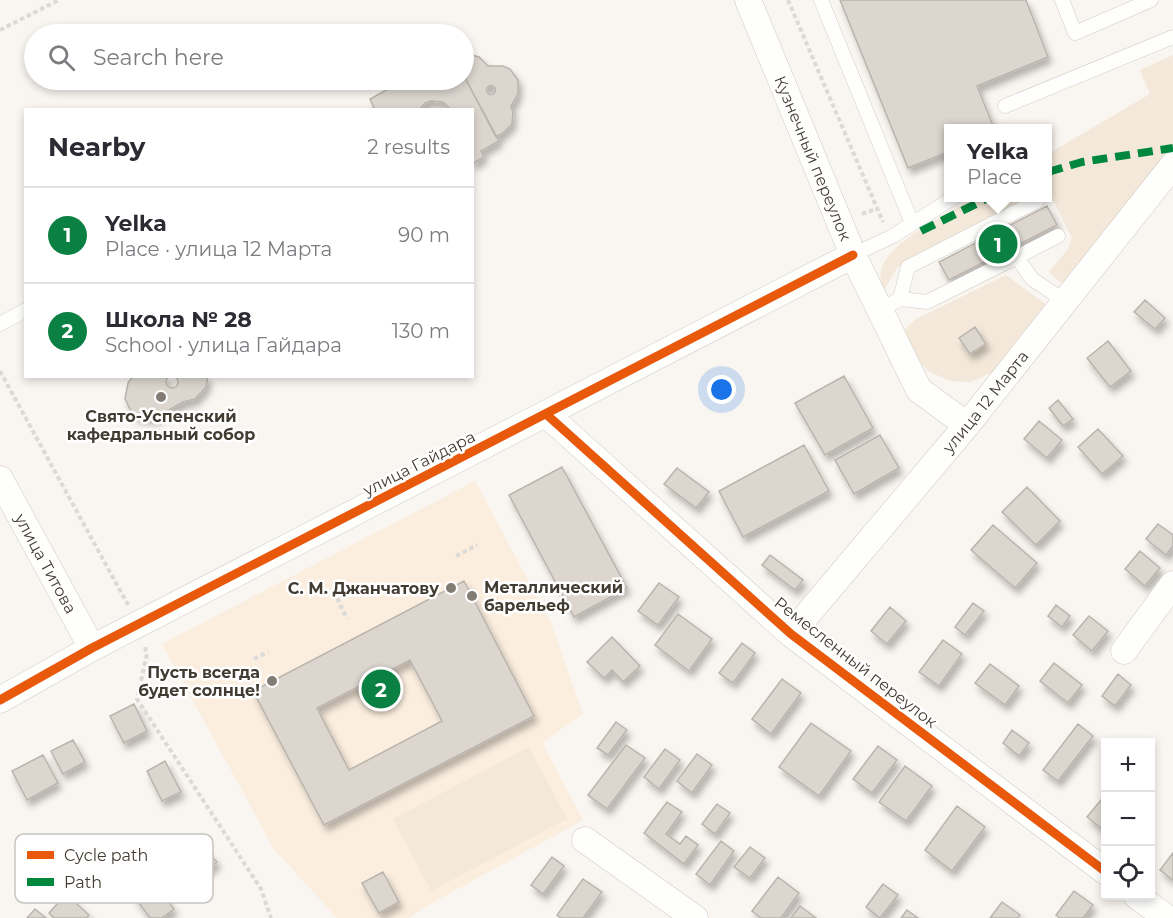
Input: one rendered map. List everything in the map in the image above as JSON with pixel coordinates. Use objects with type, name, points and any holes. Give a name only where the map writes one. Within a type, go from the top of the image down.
[{"type":"street","name":"Кузнечный переулок","points":[[748,0],[853,255],[890,304],[919,390],[967,425]]},
{"type":"street","name":"улица 12 Марта","points":[[791,634],[967,425],[1173,165]]},
{"type":"street","name":"улица Гайдара","points":[[0,700],[137,624],[853,255]]},
{"type":"street","name":"Ремесленный переулок","points":[[546,414],[791,634],[1101,868]]},
{"type":"street","name":"улица Титова","points":[[0,479],[92,648]]},
{"type":"street","points":[[1124,651],[1173,584]]},
{"type":"street","points":[[585,840],[695,918]]},
{"type":"street","points":[[1142,900],[1167,918]]},
{"type":"lane","points":[[820,0],[912,223]]},
{"type":"lane","points":[[1062,0],[1075,33],[1151,0]]},
{"type":"lane","points":[[1005,106],[1173,37]]},
{"type":"lane","points":[[853,255],[893,236],[946,202]]},
{"type":"lane","points":[[1035,202],[908,267],[890,304],[927,302],[1058,236]]},
{"type":"lane","points":[[1017,256],[1032,279],[1065,301]]},
{"type":"lane","points":[[0,324],[24,311]]},
{"type":"path","points":[[0,30],[59,0]]},
{"type":"path","points":[[788,0],[885,225],[893,236]]},
{"type":"path","points":[[853,218],[878,208]]},
{"type":"path","points":[[0,371],[137,624],[147,654],[137,699],[261,889],[271,918]]},
{"type":"path","points":[[456,556],[477,545]]},
{"type":"path","points":[[337,598],[347,619]]},
{"type":"path","points":[[254,659],[268,652]]},
{"type":"shaded area","points":[[1173,55],[1173,147],[1063,285],[1049,272],[1068,249],[1072,238],[1052,198],[1052,152],[1150,94],[1140,70]]},
{"type":"shaded area","points":[[968,202],[1019,202],[918,254],[897,268],[882,294],[881,271],[887,258],[904,241]]},
{"type":"shaded area","points":[[1006,275],[1048,306],[995,371],[971,382],[950,381],[930,372],[915,358],[902,332],[916,319]]},
{"type":"shaded area","points":[[475,481],[551,623],[583,714],[542,743],[583,820],[409,918],[337,918],[274,849],[162,644]]},
{"type":"shaded area","points":[[529,747],[567,819],[431,891],[393,819]]},
{"type":"building","points":[[840,0],[1026,0],[1048,57],[977,86],[992,124],[944,124],[944,154],[908,168]]},
{"type":"building","points":[[474,56],[479,57],[488,66],[503,66],[510,69],[518,80],[518,94],[511,106],[512,124],[496,137],[471,90],[474,90]]},
{"type":"building","points":[[491,86],[495,90],[491,94],[487,90]]},
{"type":"building","points":[[386,90],[472,90],[499,141],[481,151],[484,157],[474,163],[474,108],[374,108],[370,99]]},
{"type":"building","points":[[443,102],[449,108],[421,108],[425,103]]},
{"type":"building","points":[[1047,206],[1057,225],[949,280],[939,262]]},
{"type":"building","points":[[1145,300],[1165,318],[1155,329],[1134,312]]},
{"type":"building","points":[[975,327],[986,344],[970,354],[959,338]]},
{"type":"building","points":[[1108,341],[1131,371],[1110,387],[1087,358]]},
{"type":"building","points":[[844,376],[873,428],[825,455],[795,403]]},
{"type":"building","name":"Свято-Успенский кафедральный собор","points":[[132,378],[208,378],[206,387],[195,399],[183,402],[155,418],[139,417],[132,413],[125,399],[128,383]]},
{"type":"building","points":[[168,378],[178,380],[174,388],[166,384]]},
{"type":"building","points":[[1058,400],[1073,419],[1063,426],[1049,408]]},
{"type":"building","points":[[1039,421],[1062,440],[1047,458],[1024,439]]},
{"type":"building","points":[[1098,429],[1123,456],[1102,474],[1078,447]]},
{"type":"building","points":[[880,435],[899,468],[854,494],[835,460]]},
{"type":"building","points":[[804,445],[829,491],[743,537],[719,491]]},
{"type":"building","points":[[562,467],[627,588],[574,617],[509,495]]},
{"type":"building","points":[[677,468],[709,492],[696,508],[664,484]]},
{"type":"building","points":[[1027,487],[1060,521],[1036,545],[1002,512]]},
{"type":"building","points":[[1158,524],[1173,535],[1173,546],[1166,555],[1146,539]]},
{"type":"building","points":[[993,525],[1037,563],[1015,588],[971,550]]},
{"type":"building","points":[[1140,551],[1160,568],[1145,586],[1125,569]]},
{"type":"building","points":[[770,555],[803,580],[795,590],[762,565]]},
{"type":"building","points":[[464,581],[534,716],[324,825],[253,691]],"holes":[[[410,660],[442,721],[349,770],[317,708]]]},
{"type":"building","points":[[659,583],[679,597],[658,625],[638,611]]},
{"type":"building","points":[[973,603],[984,611],[965,635],[955,627]]},
{"type":"building","points":[[1056,605],[1070,616],[1062,627],[1048,616]]},
{"type":"building","points":[[890,607],[906,621],[887,644],[871,631]]},
{"type":"building","points":[[678,614],[712,639],[689,671],[655,645]]},
{"type":"building","points":[[1089,616],[1108,631],[1092,651],[1073,635]]},
{"type":"building","points":[[612,637],[640,666],[623,682],[612,670],[604,678],[587,662]]},
{"type":"building","points":[[943,640],[962,654],[939,686],[919,672]]},
{"type":"building","points":[[742,643],[755,653],[733,683],[719,673]]},
{"type":"building","points":[[1054,663],[1082,685],[1068,703],[1040,681]]},
{"type":"building","points":[[990,664],[1019,686],[1005,705],[975,683]]},
{"type":"building","points":[[1118,674],[1131,685],[1115,706],[1102,696]]},
{"type":"building","points":[[782,679],[801,693],[771,734],[752,719]]},
{"type":"building","points":[[134,704],[147,731],[124,743],[110,716]]},
{"type":"building","points":[[616,722],[627,730],[608,755],[597,748]]},
{"type":"building","points":[[811,723],[851,751],[819,796],[779,767]]},
{"type":"building","points":[[1078,724],[1093,736],[1058,781],[1043,770]]},
{"type":"building","points":[[1012,730],[1029,743],[1019,756],[1003,743]]},
{"type":"building","points":[[73,740],[85,762],[63,774],[51,751]]},
{"type":"building","points":[[626,745],[645,758],[607,809],[588,795]]},
{"type":"building","points":[[878,746],[897,760],[872,793],[853,779]]},
{"type":"building","points":[[665,749],[680,760],[659,789],[644,777]]},
{"type":"building","points":[[697,754],[712,765],[692,793],[677,781]]},
{"type":"building","points":[[43,755],[58,783],[27,800],[12,771]]},
{"type":"building","points":[[165,761],[181,792],[162,801],[147,771]]},
{"type":"building","points":[[905,766],[932,786],[906,821],[879,802]]},
{"type":"building","points":[[1101,800],[1101,828],[1087,817]]},
{"type":"building","points":[[667,802],[682,812],[666,834],[680,844],[686,836],[698,845],[684,864],[644,833]]},
{"type":"building","points":[[717,804],[730,813],[715,834],[702,824]]},
{"type":"building","points":[[957,806],[985,827],[952,871],[925,850]]},
{"type":"building","points":[[721,841],[734,851],[710,885],[696,874]]},
{"type":"building","points":[[750,847],[765,858],[750,878],[734,867]]},
{"type":"building","points":[[1173,853],[1173,880],[1160,870]]},
{"type":"building","points":[[552,857],[564,866],[543,894],[531,885]]},
{"type":"building","points":[[383,872],[399,902],[379,913],[362,883]]},
{"type":"building","points":[[778,877],[799,893],[781,918],[761,918],[752,911]]},
{"type":"building","points":[[583,879],[602,892],[583,918],[561,918],[557,915]]},
{"type":"building","points":[[883,884],[898,895],[880,918],[866,907]]},
{"type":"building","points":[[1074,891],[1093,905],[1083,918],[1060,918],[1056,915]]},
{"type":"building","points":[[1002,902],[1020,915],[1018,918],[990,918]]},
{"type":"building","points":[[58,903],[76,903],[89,915],[86,918],[54,918],[49,913]]},
{"type":"building","points":[[139,903],[170,903],[174,909],[162,918],[150,918]]},
{"type":"building","points":[[800,906],[816,918],[791,918]]},
{"type":"building","points":[[35,909],[46,918],[27,918]]},
{"type":"building","points":[[907,910],[918,918],[901,918]]},
{"type":"marked path","points":[[1052,171],[1082,162],[1173,148]]},
{"type":"marked path","points":[[921,231],[980,202]]},
{"type":"cycle path","points":[[0,700],[92,648],[853,255]]},
{"type":"cycle path","points":[[546,414],[791,634],[1101,868]]},
{"type":"place","name":"Yelka","points":[[998,244]]},
{"type":"place","name":"Свято-Успенский кафедральный собор","points":[[161,397]]},
{"type":"place","name":"С. М. Джанчатову","points":[[451,588]]},
{"type":"place","name":"Металлический барельеф","points":[[472,596]]},
{"type":"place","name":"Пусть всегда будет солнце!","points":[[272,681]]},
{"type":"place","name":"Школа № 28","points":[[381,689]]}]
